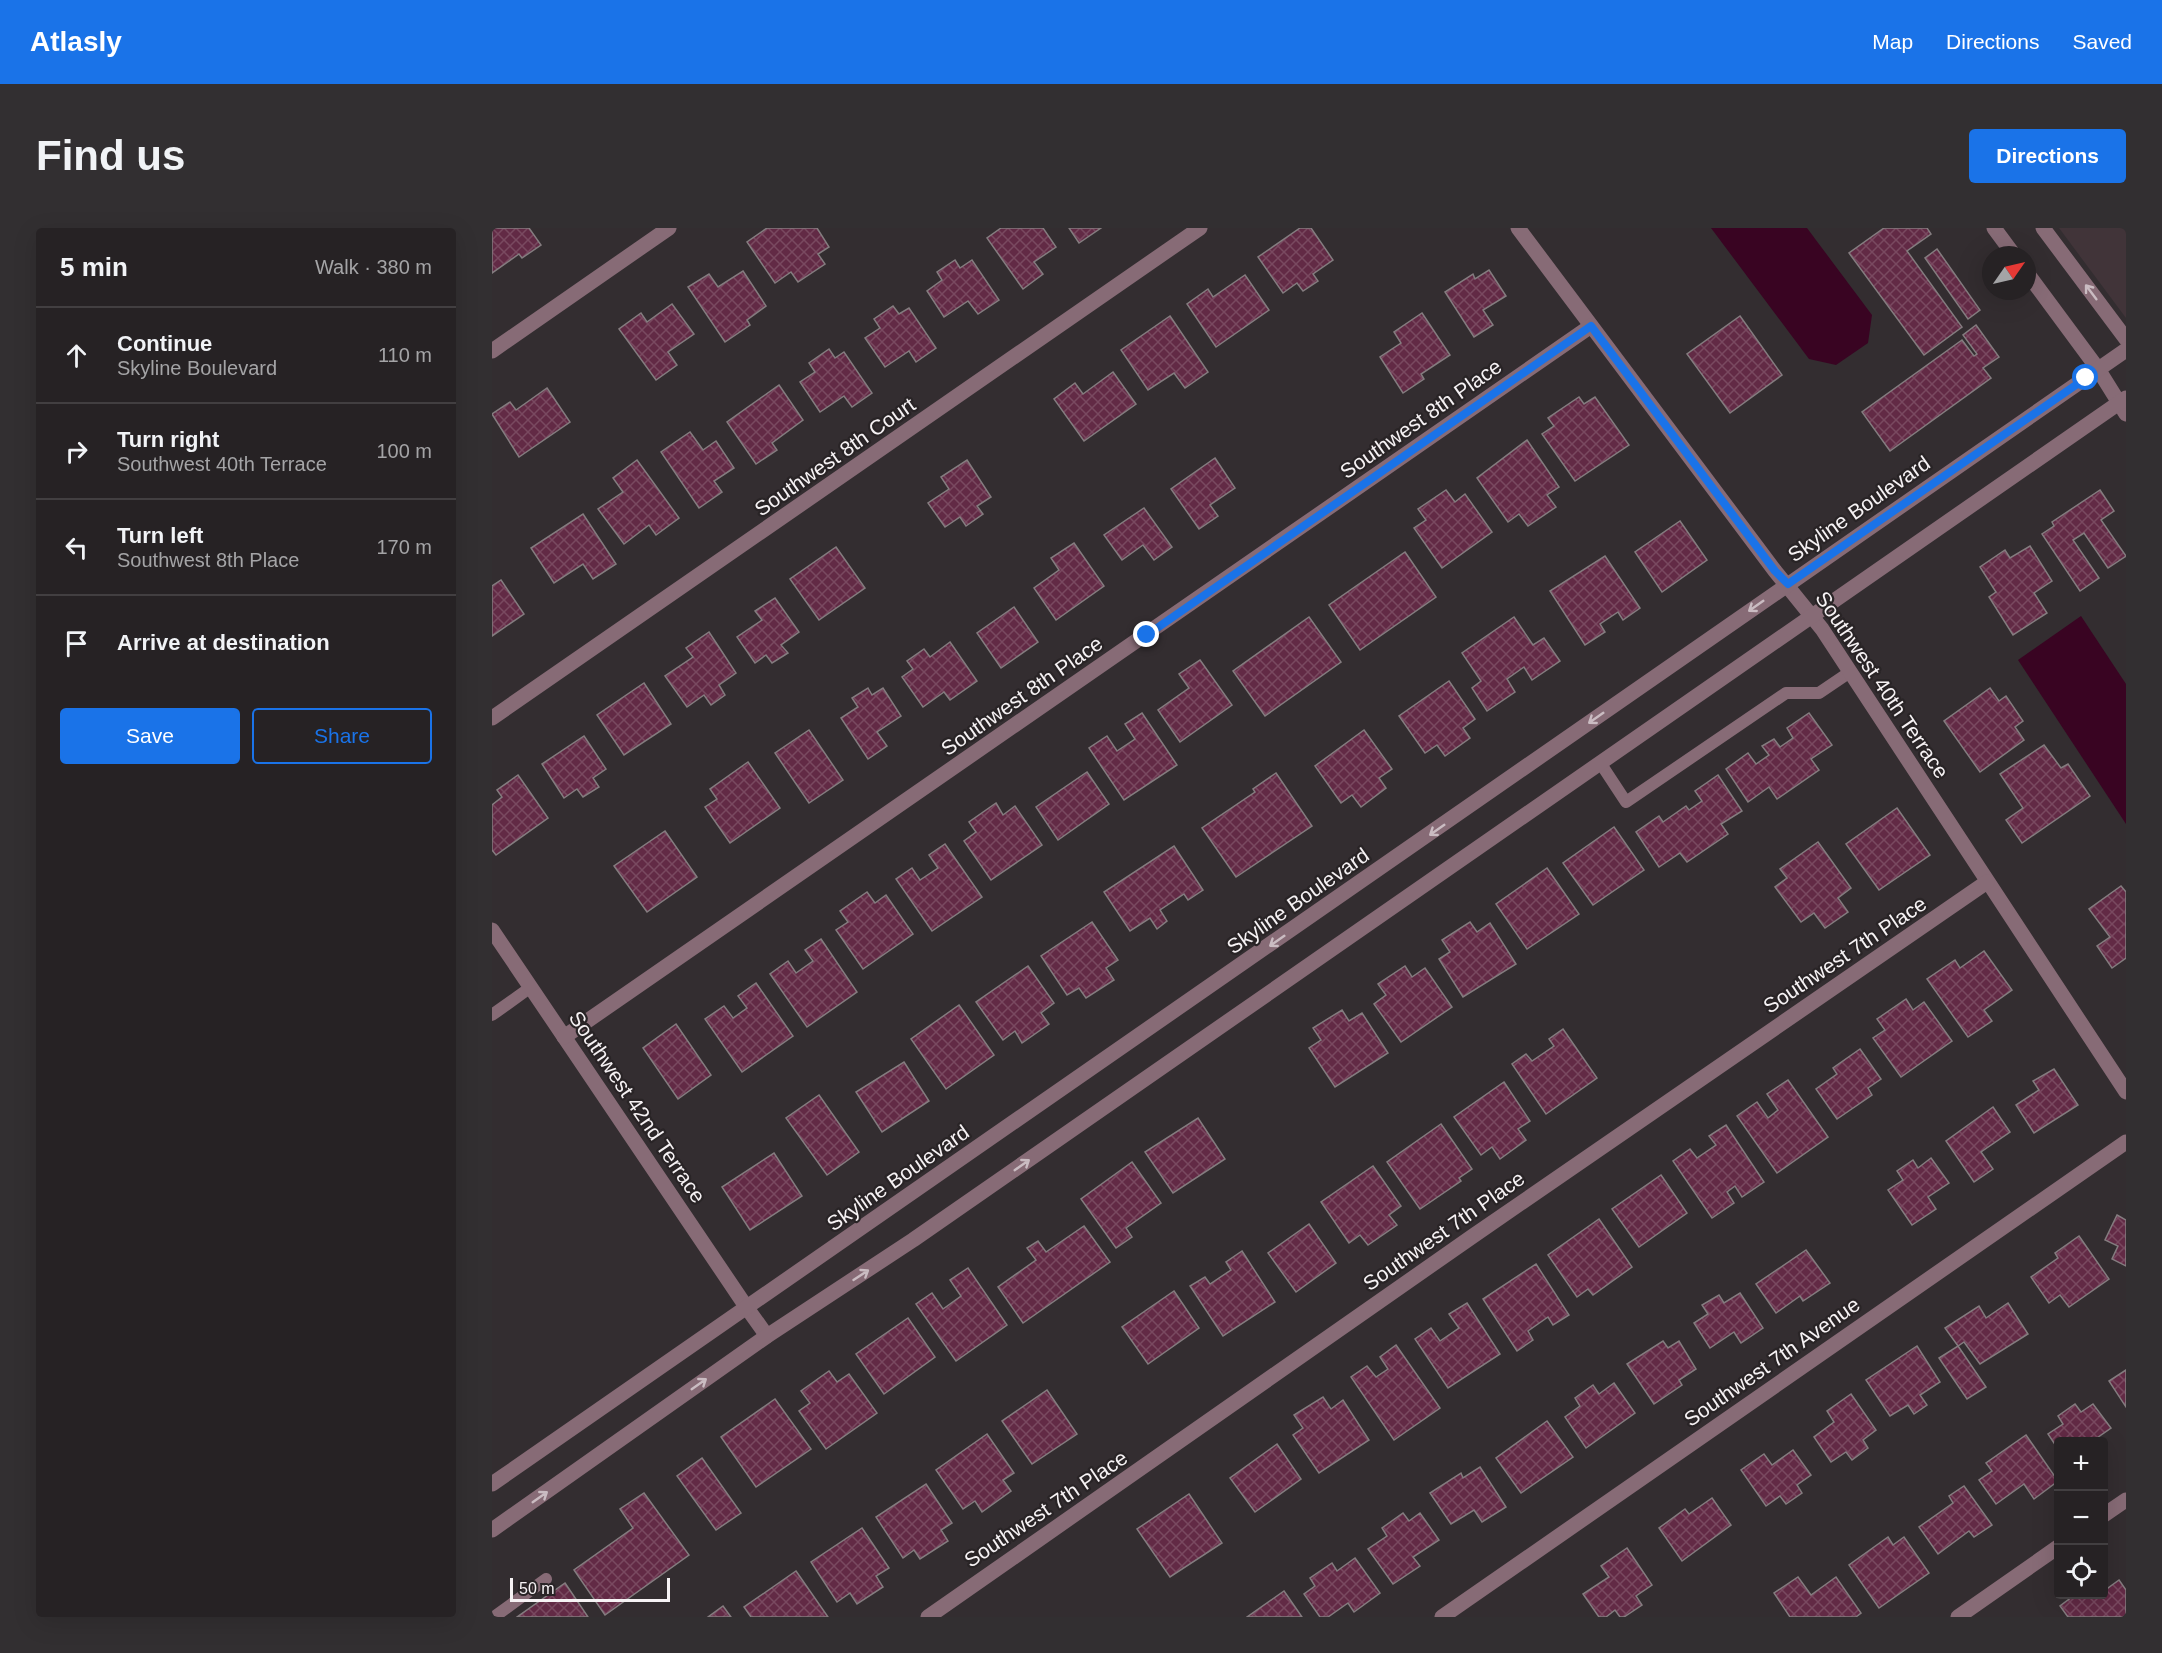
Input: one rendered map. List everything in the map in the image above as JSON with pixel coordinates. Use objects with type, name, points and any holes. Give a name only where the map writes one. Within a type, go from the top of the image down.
[{"type":"street","points":[[492,351],[669,228]]},
{"type":"street","name":"Southwest 8th Court","points":[[492,718],[1200,228]]},
{"type":"street","name":"Southwest 40th Terrace","points":[[1518,228],[1775,571],[1813,617],[2126,1092]]},
{"type":"street","points":[[1994,228],[2007,246]]},
{"type":"street","points":[[2043,228],[2126,339]]},
{"type":"street","points":[[492,1530],[767,1336],[923,1234],[1813,617],[2124,405],[2036,285]]},
{"type":"street","name":"Southwest 8th Place","points":[[564,1037],[1591,326]]},
{"type":"street","name":"Skyline Boulevard","points":[[492,1484],[2126,350]]},
{"type":"street","name":"Southwest 7th Place","points":[[928,1617],[1482,1229],[1987,882]]},
{"type":"street","name":"Southwest 42nd Terrace","points":[[492,930],[767,1336]]},
{"type":"street","name":"Southwest 7th Avenue","points":[[1442,1617],[2126,1142]]},
{"type":"street","points":[[2108,1512],[2126,1500]]},
{"type":"street","points":[[1958,1617],[2054,1550]]},
{"type":"lane","points":[[1601,764],[1626,802],[1786,693],[1819,693],[1850,672]]},
{"type":"lane","points":[[492,1015],[531,987]]},
{"type":"lane","points":[[494,1617],[546,1579]]},
{"type":"shaded area","points":[[1711,228],[1807,228],[1872,315],[1868,343],[1836,365],[1809,359]]},
{"type":"shaded area","points":[[2059,228],[2126,228],[2126,318]]},
{"type":"shaded area","points":[[2081,616],[2126,684],[2126,824],[2018,660]]},
{"type":"building","points":[[492,228],[529,228],[541,245],[522,258],[519,254],[492,273]]},
{"type":"building","points":[[767,228],[817,228],[829,247],[818,254],[825,264],[798,282],[791,272],[775,283],[747,242]]},
{"type":"building","points":[[1001,228],[1043,228],[1056,247],[1034,262],[1043,274],[1023,289],[987,238]]},
{"type":"building","points":[[1069,228],[1101,228],[1079,243]]},
{"type":"building","points":[[1300,228],[1311,228],[1333,260],[1313,274],[1318,281],[1303,291],[1297,283],[1283,293],[1258,257]]},
{"type":"building","points":[[1884,228],[1927,228],[1931,234],[1907,251],[1962,327],[1924,355],[1849,253]]},
{"type":"building","points":[[1937,249],[1980,310],[1968,319],[1925,258]]},
{"type":"building","points":[[955,260],[960,268],[972,260],[999,300],[978,314],[968,301],[944,317],[927,291],[942,280],[937,272]]},
{"type":"building","points":[[1489,270],[1506,296],[1483,310],[1493,325],[1474,337],[1445,292],[1473,274],[1475,279]]},
{"type":"building","points":[[743,271],[766,306],[747,320],[750,325],[725,342],[688,287],[709,274],[718,287]]},
{"type":"building","points":[[1245,275],[1269,310],[1216,347],[1187,304],[1208,289],[1213,297]]},
{"type":"building","points":[[672,304],[694,334],[668,352],[677,365],[656,380],[619,329],[641,313],[647,322]]},
{"type":"building","points":[[893,306],[899,314],[909,308],[936,348],[916,362],[909,351],[885,367],[865,338],[880,328],[874,319]]},
{"type":"building","points":[[1422,313],[1450,355],[1421,374],[1424,379],[1403,393],[1380,357],[1401,343],[1394,332]]},
{"type":"building","points":[[1170,316],[1208,372],[1185,388],[1174,373],[1148,390],[1121,350]]},
{"type":"building","points":[[1740,316],[1782,375],[1730,413],[1687,354]]},
{"type":"building","points":[[1976,325],[1999,357],[1983,368],[1991,378],[1890,451],[1862,412],[1962,340],[1974,356],[1977,354],[1963,335]]},
{"type":"building","points":[[829,349],[835,358],[844,352],[872,393],[852,407],[844,396],[820,412],[800,382],[815,372],[809,363]]},
{"type":"building","points":[[1113,372],[1136,404],[1084,441],[1054,399],[1075,383],[1083,394]]},
{"type":"building","points":[[779,385],[803,420],[772,443],[777,450],[756,464],[727,422]]},
{"type":"building","points":[[547,388],[570,422],[519,457],[492,414],[510,402],[516,410]]},
{"type":"building","points":[[1579,397],[1584,404],[1595,397],[1629,445],[1575,481],[1542,434],[1554,426],[1548,418]]},
{"type":"building","points":[[690,432],[703,450],[716,441],[734,468],[714,481],[722,492],[699,508],[661,452]]},
{"type":"building","points":[[1527,440],[1559,487],[1547,495],[1556,507],[1528,526],[1519,514],[1508,522],[1477,478]]},
{"type":"building","points":[[1215,458],[1235,488],[1210,505],[1218,516],[1199,529],[1171,489]]},
{"type":"building","points":[[637,460],[679,518],[656,535],[649,525],[624,544],[598,509],[623,492],[613,478]]},
{"type":"building","points":[[967,460],[991,497],[977,506],[983,514],[966,526],[960,517],[945,527],[928,503],[949,489],[941,477]]},
{"type":"building","points":[[1446,490],[1455,502],[1465,494],[1492,532],[1442,568],[1414,528],[1426,520],[1418,509]]},
{"type":"building","points":[[2100,490],[2114,511],[2101,520],[2126,556],[2108,568],[2084,533],[2073,540],[2099,578],[2080,591],[2042,534],[2054,526],[2052,522]]},
{"type":"building","points":[[1144,508],[1172,547],[1154,560],[1143,545],[1122,560],[1104,535]]},
{"type":"building","points":[[583,514],[616,564],[593,579],[583,564],[554,583],[531,548]]},
{"type":"building","points":[[1680,521],[1707,560],[1662,592],[1635,552]]},
{"type":"building","points":[[1074,543],[1104,586],[1056,620],[1034,588],[1059,570],[1051,558]]},
{"type":"building","points":[[2030,546],[2052,581],[2034,593],[2047,613],[2013,635],[1989,597],[1996,592],[1980,567],[2005,550],[2010,558]]},
{"type":"building","points":[[836,547],[865,588],[819,620],[790,579]]},
{"type":"building","points":[[1405,552],[1436,597],[1360,650],[1329,605]]},
{"type":"building","points":[[1605,556],[1640,608],[1623,620],[1618,612],[1600,624],[1605,632],[1585,645],[1550,591]]},
{"type":"building","points":[[501,580],[524,614],[492,636],[492,586]]},
{"type":"building","points":[[775,598],[799,632],[781,645],[788,653],[772,663],[766,655],[755,663],[737,637],[762,620],[755,611]]},
{"type":"building","points":[[1014,607],[1038,642],[1001,668],[977,633]]},
{"type":"building","points":[[1309,617],[1341,662],[1265,716],[1233,671]]},
{"type":"building","points":[[1514,617],[1533,645],[1544,638],[1560,661],[1532,680],[1524,667],[1507,679],[1515,692],[1487,711],[1472,688],[1481,681],[1462,653]]},
{"type":"building","points":[[709,632],[736,673],[719,685],[725,695],[711,705],[704,695],[687,707],[665,676],[693,657],[686,648]]},
{"type":"building","points":[[950,642],[977,681],[950,700],[944,692],[923,707],[902,677],[913,669],[907,661],[924,649],[930,657]]},
{"type":"building","points":[[1200,660],[1232,705],[1180,742],[1158,710],[1189,688],[1179,674]]},
{"type":"building","points":[[1449,681],[1475,719],[1463,728],[1470,738],[1445,756],[1437,745],[1425,753],[1399,716]]},
{"type":"building","points":[[644,683],[671,724],[624,755],[597,715]]},
{"type":"building","points":[[868,688],[872,695],[883,688],[901,716],[877,732],[887,746],[868,759],[841,718],[858,707],[852,698]]},
{"type":"building","points":[[1990,688],[1999,701],[2006,696],[2023,721],[2015,727],[2024,740],[1980,772],[1944,721]]},
{"type":"building","points":[[1142,713],[1177,765],[1124,800],[1089,748],[1107,736],[1117,751],[1135,739],[1125,724]]},
{"type":"building","points":[[1809,713],[1832,745],[1811,759],[1819,770],[1777,799],[1769,787],[1748,802],[1726,769],[1748,753],[1756,764],[1769,755],[1762,746],[1774,739],[1780,747],[1793,738],[1787,728]]},
{"type":"building","points":[[809,730],[843,780],[809,803],[775,753]]},
{"type":"building","points":[[1364,730],[1392,769],[1379,778],[1386,788],[1361,807],[1352,795],[1341,803],[1315,766]]},
{"type":"building","points":[[584,736],[606,769],[593,778],[599,787],[583,797],[577,789],[564,798],[542,764]]},
{"type":"building","points":[[2044,745],[2061,768],[2068,764],[2090,796],[2022,843],[2006,820],[2023,808],[2000,774]]},
{"type":"building","points":[[748,762],[780,808],[730,843],[705,807],[717,799],[710,789]]},
{"type":"building","points":[[1087,772],[1109,804],[1058,840],[1036,807]]},
{"type":"building","points":[[1276,773],[1312,826],[1236,877],[1202,828],[1255,792],[1253,789]]},
{"type":"building","points":[[518,775],[548,818],[496,855],[492,850],[492,805],[502,797],[497,790]]},
{"type":"building","points":[[1718,775],[1742,811],[1721,824],[1728,834],[1687,862],[1680,853],[1659,867],[1636,832],[1659,816],[1663,822],[1686,806],[1689,810],[1702,801],[1695,791]]},
{"type":"building","points":[[996,803],[1003,815],[1015,806],[1042,845],[991,880],[964,841],[976,832],[969,822]]},
{"type":"building","points":[[1897,808],[1930,855],[1879,890],[1846,844]]},
{"type":"building","points":[[1614,827],[1644,870],[1593,905],[1563,863]]},
{"type":"building","points":[[665,831],[697,877],[647,912],[614,866]]},
{"type":"building","points":[[1818,842],[1851,888],[1838,898],[1848,912],[1825,928],[1814,913],[1801,922],[1775,887],[1787,878],[1780,869]]},
{"type":"building","points":[[945,844],[982,897],[932,931],[896,879],[912,868],[920,880],[938,868],[929,855]]},
{"type":"building","points":[[1174,846],[1203,890],[1188,900],[1184,894],[1160,910],[1167,921],[1157,929],[1150,918],[1130,931],[1104,892]]},
{"type":"building","points":[[1547,868],[1579,914],[1527,949],[1496,904]]},
{"type":"building","points":[[2121,886],[2126,892],[2126,958],[2112,968],[2097,946],[2110,937],[2089,909]]},
{"type":"building","points":[[867,892],[875,903],[886,895],[913,934],[863,969],[836,930],[848,922],[840,911]]},
{"type":"building","points":[[1092,922],[1118,960],[1106,968],[1114,980],[1086,998],[1079,988],[1067,995],[1041,956]]},
{"type":"building","points":[[1470,922],[1477,932],[1490,923],[1516,964],[1463,997],[1439,959],[1450,952],[1442,940]]},
{"type":"building","points":[[821,939],[857,992],[807,1027],[770,974],[788,961],[796,973],[813,961],[805,950]]},
{"type":"building","points":[[1984,951],[2012,990],[1984,1010],[1992,1021],[1968,1037],[1927,979],[1955,960],[1960,968]]},
{"type":"building","points":[[1028,966],[1054,1003],[1041,1013],[1049,1024],[1022,1043],[1015,1031],[1003,1040],[976,1002]]},
{"type":"building","points":[[1405,966],[1412,977],[1425,968],[1452,1007],[1401,1042],[1374,1004],[1386,995],[1378,984]]},
{"type":"building","points":[[756,983],[793,1036],[742,1072],[705,1019],[724,1006],[733,1018],[747,1008],[738,996]]},
{"type":"building","points":[[1906,999],[1913,1010],[1924,1002],[1952,1041],[1901,1077],[1873,1038],[1885,1030],[1877,1019]]},
{"type":"building","points":[[959,1005],[994,1055],[946,1089],[911,1039]]},
{"type":"building","points":[[1342,1010],[1349,1021],[1362,1013],[1388,1053],[1335,1087],[1309,1048],[1321,1040],[1313,1028]]},
{"type":"building","points":[[676,1024],[711,1075],[678,1099],[643,1048]]},
{"type":"building","points":[[1563,1029],[1597,1078],[1546,1114],[1512,1064],[1526,1054],[1532,1061],[1554,1046],[1549,1039]]},
{"type":"building","points":[[1860,1049],[1881,1079],[1868,1088],[1872,1095],[1837,1119],[1816,1089],[1837,1074],[1833,1068]]},
{"type":"building","points":[[904,1062],[929,1101],[882,1132],[856,1092]]},
{"type":"building","points":[[2054,1069],[2078,1105],[2034,1133],[2016,1105],[2039,1090],[2033,1081]]},
{"type":"building","points":[[1788,1080],[1828,1137],[1777,1173],[1737,1116],[1757,1102],[1768,1118],[1778,1110],[1767,1094]]},
{"type":"building","points":[[1504,1082],[1530,1121],[1518,1129],[1526,1140],[1500,1159],[1492,1147],[1481,1155],[1454,1117]]},
{"type":"building","points":[[819,1095],[859,1152],[827,1175],[786,1118]]},
{"type":"building","points":[[1993,1107],[2010,1132],[1981,1152],[1993,1169],[1974,1182],[1946,1141]]},
{"type":"building","points":[[1198,1118],[1225,1159],[1173,1193],[1145,1152]]},
{"type":"building","points":[[1441,1124],[1472,1169],[1459,1178],[1461,1181],[1420,1209],[1387,1162]]},
{"type":"building","points":[[1726,1125],[1764,1182],[1742,1197],[1735,1186],[1727,1192],[1734,1203],[1712,1218],[1673,1161],[1690,1149],[1697,1158],[1716,1145],[1709,1136]]},
{"type":"building","points":[[774,1153],[802,1196],[750,1230],[722,1187]]},
{"type":"building","points":[[1931,1158],[1949,1183],[1928,1197],[1936,1209],[1912,1225],[1888,1190],[1903,1180],[1897,1171],[1913,1160],[1918,1168]]},
{"type":"building","points":[[1132,1162],[1161,1203],[1126,1228],[1132,1237],[1116,1248],[1081,1199]]},
{"type":"building","points":[[1373,1166],[1401,1206],[1389,1215],[1397,1225],[1368,1245],[1360,1235],[1349,1243],[1321,1202]]},
{"type":"building","points":[[1661,1175],[1687,1213],[1639,1247],[1612,1209]]},
{"type":"building","points":[[2117,1215],[2126,1220],[2126,1266],[2112,1259],[2118,1246],[2105,1240]]},
{"type":"building","points":[[1599,1219],[1632,1267],[1593,1295],[1588,1289],[1577,1297],[1548,1255]]},
{"type":"building","points":[[1309,1224],[1336,1263],[1296,1292],[1268,1253]]},
{"type":"building","points":[[1084,1226],[1110,1262],[1023,1323],[998,1287],[1036,1260],[1027,1248],[1038,1241],[1046,1252]]},
{"type":"building","points":[[2079,1236],[2109,1279],[2069,1307],[2060,1295],[2049,1303],[2031,1277],[2058,1258],[2055,1253]]},
{"type":"building","points":[[1806,1250],[1830,1283],[1803,1301],[1800,1296],[1776,1313],[1756,1284]]},
{"type":"building","points":[[1242,1251],[1275,1302],[1223,1336],[1190,1286],[1205,1277],[1210,1284],[1231,1270],[1226,1262]]},
{"type":"building","points":[[1536,1264],[1569,1315],[1553,1325],[1548,1317],[1528,1331],[1533,1340],[1517,1351],[1483,1299]]},
{"type":"building","points":[[968,1268],[1007,1325],[956,1361],[916,1304],[932,1293],[943,1309],[961,1296],[950,1280]]},
{"type":"building","points":[[1174,1291],[1199,1328],[1148,1364],[1122,1327]]},
{"type":"building","points":[[1740,1293],[1763,1328],[1741,1343],[1734,1332],[1710,1348],[1694,1323],[1708,1314],[1702,1305],[1719,1295],[1724,1303]]},
{"type":"building","points":[[1467,1303],[1500,1354],[1448,1388],[1415,1339],[1431,1328],[1440,1341],[1459,1328],[1449,1314]]},
{"type":"building","points":[[2008,1303],[2028,1334],[1980,1364],[1964,1342],[1958,1346],[1945,1328],[1979,1306],[1986,1318]]},
{"type":"building","points":[[908,1318],[935,1357],[884,1394],[856,1354]]},
{"type":"building","points":[[1663,1341],[1668,1348],[1679,1341],[1696,1369],[1679,1380],[1682,1385],[1654,1404],[1627,1364]]},
{"type":"building","points":[[1396,1345],[1440,1408],[1394,1440],[1351,1377],[1367,1366],[1376,1377],[1388,1369],[1380,1357]]},
{"type":"building","points":[[1917,1346],[1940,1382],[1920,1395],[1927,1405],[1914,1414],[1908,1405],[1890,1416],[1866,1380]]},
{"type":"building","points":[[1958,1346],[1986,1387],[1967,1399],[1939,1358]]},
{"type":"building","points":[[2126,1370],[2126,1407],[2109,1381]]},
{"type":"building","points":[[829,1371],[837,1382],[849,1374],[877,1413],[826,1449],[799,1411],[810,1403],[801,1391]]},
{"type":"building","points":[[1614,1383],[1635,1413],[1586,1448],[1565,1417],[1580,1406],[1575,1398],[1593,1385],[1599,1394]]},
{"type":"building","points":[[1047,1390],[1077,1434],[1032,1464],[1002,1421]]},
{"type":"building","points":[[1851,1394],[1876,1430],[1863,1440],[1868,1448],[1852,1460],[1846,1452],[1831,1462],[1814,1437],[1834,1422],[1827,1411]]},
{"type":"building","points":[[1323,1397],[1331,1409],[1343,1400],[1369,1440],[1319,1473],[1293,1435],[1303,1428],[1294,1415]]},
{"type":"building","points":[[775,1399],[811,1449],[756,1487],[721,1437]]},
{"type":"building","points":[[2075,1404],[2081,1412],[2093,1404],[2111,1428],[2098,1437],[2054,1437],[2054,1443],[2048,1434],[2063,1424],[2058,1416]]},
{"type":"building","points":[[1547,1421],[1573,1457],[1521,1493],[1496,1458]]},
{"type":"building","points":[[987,1434],[1014,1473],[1003,1480],[1011,1491],[982,1512],[975,1501],[963,1509],[936,1470]]},
{"type":"building","points":[[2026,1435],[2054,1475],[2054,1484],[2034,1499],[2024,1484],[1996,1504],[1979,1480],[1992,1471],[1986,1463]]},
{"type":"building","points":[[1277,1444],[1301,1479],[1255,1512],[1230,1478]]},
{"type":"building","points":[[1793,1450],[1811,1475],[1797,1485],[1802,1493],[1786,1504],[1780,1496],[1766,1506],[1741,1470],[1764,1454],[1772,1465]]},
{"type":"building","points":[[702,1458],[741,1513],[716,1530],[677,1476]]},
{"type":"building","points":[[1480,1467],[1506,1507],[1482,1522],[1474,1510],[1451,1524],[1430,1493],[1461,1473],[1463,1478]]},
{"type":"building","points":[[926,1484],[952,1523],[941,1530],[948,1541],[920,1559],[914,1550],[903,1558],[876,1517]]},
{"type":"building","points":[[1964,1486],[1992,1525],[1974,1537],[1969,1531],[1938,1554],[1919,1527],[1953,1503],[1949,1496]]},
{"type":"building","points":[[644,1493],[689,1555],[605,1615],[574,1570],[633,1528],[620,1509]]},
{"type":"building","points":[[1189,1494],[1222,1543],[1170,1577],[1137,1529]]},
{"type":"building","points":[[1712,1498],[1731,1525],[1682,1561],[1659,1528],[1685,1509],[1689,1514]]},
{"type":"building","points":[[1403,1513],[1409,1521],[1420,1513],[1439,1540],[1413,1557],[1420,1566],[1393,1584],[1368,1549],[1387,1536],[1382,1528]]},
{"type":"building","points":[[862,1528],[889,1568],[876,1576],[883,1587],[857,1604],[850,1593],[837,1602],[811,1562]]},
{"type":"building","points":[[1888,1537],[1893,1545],[1904,1537],[1929,1573],[1879,1608],[1849,1565]]},
{"type":"building","points":[[1627,1548],[1652,1585],[1636,1596],[1642,1605],[1624,1617],[1620,1617],[1615,1610],[1606,1617],[1599,1617],[1583,1594],[1609,1577],[1601,1566]]},
{"type":"building","points":[[1355,1558],[1380,1593],[1354,1612],[1348,1603],[1328,1617],[1320,1617],[1304,1594],[1315,1586],[1310,1578],[1332,1563],[1337,1571]]},
{"type":"building","points":[[796,1571],[828,1617],[751,1617],[744,1607]]},
{"type":"building","points":[[1798,1577],[1811,1595],[1836,1577],[1861,1613],[1856,1617],[1790,1617],[1774,1593]]},
{"type":"building","points":[[2119,1580],[2126,1590],[2126,1617],[2068,1617],[2060,1606],[2069,1599],[2108,1599],[2108,1588]]},
{"type":"building","points":[[565,1583],[588,1617],[517,1617]]},
{"type":"building","points":[[1284,1591],[1302,1617],[1247,1617]]},
{"type":"building","points":[[723,1606],[731,1617],[708,1617]]},
{"type":"route","points":[[1147,635],[1591,326],[1775,571],[1788,584],[2086,378]]}]
